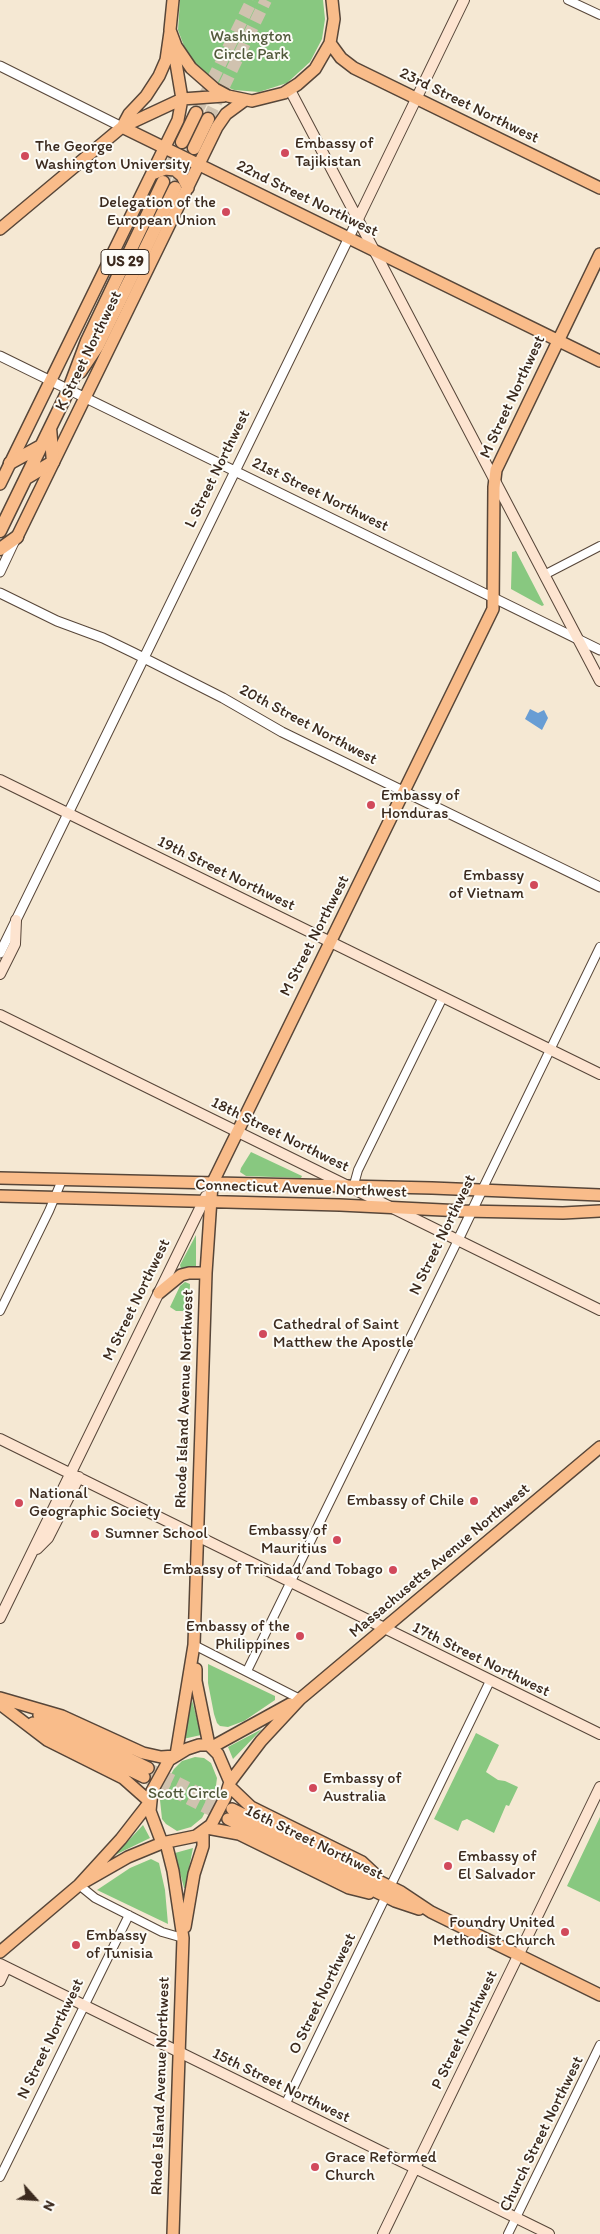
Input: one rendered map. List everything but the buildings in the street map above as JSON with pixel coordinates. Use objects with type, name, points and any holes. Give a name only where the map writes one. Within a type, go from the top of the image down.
[{"type":"highway","points":[[182,142],[196,113]]},
{"type":"highway","points":[[194,148],[208,119]]},
{"type":"highway","name":"K Street Northwest","points":[[0,531],[69,389],[86,341],[163,182]]},
{"type":"highway","name":"K Street Northwest","points":[[69,389],[97,347],[181,188]]},
{"type":"highway","points":[[26,478],[53,462],[50,428]]},
{"type":"highway","points":[[10,463],[41,446]]},
{"type":"highway","points":[[0,549],[17,537]]},
{"type":"main road","name":"L Street Northwest","points":[[358,219],[464,0]]},
{"type":"main road","points":[[122,126],[129,114],[146,96],[159,76],[166,60],[172,2]]},
{"type":"main road","points":[[170,30],[176,46],[199,76],[215,89],[228,96],[245,100],[278,96],[290,90],[316,69],[330,43],[334,27],[333,3]]},
{"type":"main road","name":"23rd Street Northwest","points":[[330,43],[341,58],[354,68],[600,188]]},
{"type":"main road","name":"K Street Northwest","points":[[0,484],[178,120],[182,99],[176,63],[176,46]]},
{"type":"main road","points":[[290,90],[546,574],[600,681]]},
{"type":"main road","points":[[0,228],[122,126],[182,99],[228,96]]},
{"type":"main road","name":"K Street Northwest","points":[[17,537],[85,397],[181,188],[199,164],[220,121],[226,114],[245,100]]},
{"type":"main road","name":"22nd Street Northwest","points":[[122,126],[600,361]]},
{"type":"main road","points":[[152,174],[165,169],[175,170],[182,176],[181,188]]},
{"type":"main road","name":"M Street Northwest","points":[[212,1184],[493,609],[495,480],[502,456],[600,254]]},
{"type":"main road","name":"19th Street Northwest","points":[[0,780],[600,1074]]},
{"type":"main road","points":[[0,974],[14,944],[16,920]]},
{"type":"main road","name":"18th Street Northwest","points":[[0,1015],[600,1310]]},
{"type":"main road","name":"Connecticut Avenue Northwest","points":[[0,1178],[482,1190],[600,1195]]},
{"type":"main road","name":"Rhode Island Avenue Northwest","points":[[211,1746],[196,1681],[194,1644],[206,1273],[206,1202],[212,1184]]},
{"type":"main road","points":[[579,1193],[600,1191]]},
{"type":"main road","name":"Connecticut Avenue Northwest","points":[[0,1196],[472,1211],[563,1213],[600,1211]]},
{"type":"main road","name":"M Street Northwest","points":[[0,1618],[32,1553],[75,1475],[159,1293],[206,1202]]},
{"type":"main road","points":[[563,1213],[600,1218]]},
{"type":"main road","points":[[159,1293],[182,1275],[206,1273]]},
{"type":"main road","name":"17th Street Northwest","points":[[0,1439],[600,1734]]},
{"type":"main road","name":"Massachusetts Avenue Northwest","points":[[229,1784],[261,1741],[300,1699],[600,1447]]},
{"type":"main road","name":"Rhode Island Avenue Northwest","points":[[175,1755],[194,1644]]},
{"type":"main road","points":[[0,1698],[13,1707],[146,1773]]},
{"type":"main road","name":"Massachusetts Avenue Northwest","points":[[211,1746],[300,1699]]},
{"type":"main road","points":[[0,1704],[62,1716],[143,1753],[161,1757],[175,1755],[199,1745],[211,1746],[224,1766],[229,1784],[213,1822],[205,1830],[192,1837],[164,1843],[128,1857],[78,1885]]},
{"type":"main road","points":[[13,1707],[48,1740],[132,1785],[149,1802],[152,1821],[164,1843]]},
{"type":"main road","points":[[0,1952],[78,1885],[121,1840],[149,1802],[162,1770],[175,1755]]},
{"type":"main road","name":"16th Street Northwest","points":[[229,1784],[252,1808],[362,1862],[388,1891]]},
{"type":"main road","name":"P Street Northwest","points":[[383,2234],[600,1787]]},
{"type":"main road","name":"16th Street Northwest","points":[[230,1814],[600,1995]]},
{"type":"main road","name":"Rhode Island Avenue Northwest","points":[[173,2234],[183,1938],[194,1874],[205,1830]]},
{"type":"main road","name":"16th Street Northwest","points":[[205,1830],[239,1834],[349,1888],[388,1891]]},
{"type":"main road","name":"Rhode Island Avenue Northwest","points":[[164,1843],[173,1871],[183,1938]]},
{"type":"main road","points":[[0,1981],[3,1966]]},
{"type":"main road","name":"15th Street Northwest","points":[[3,1966],[549,2234]]},
{"type":"street","points":[[568,0],[600,16]]},
{"type":"street","name":"22nd Street Northwest","points":[[0,66],[122,126]]},
{"type":"street","name":"L Street Northwest","points":[[0,952],[358,219]]},
{"type":"street","name":"21st Street Northwest","points":[[0,356],[600,650]]},
{"type":"street","name":"K Street Northwest","points":[[0,572],[17,537]]},
{"type":"street","points":[[546,574],[600,546]]},
{"type":"street","name":"20th Street Northwest","points":[[0,593],[57,621],[103,638],[223,698],[276,729],[600,887]]},
{"type":"street","name":"N Street Northwest","points":[[247,1671],[600,947]]},
{"type":"street","points":[[353,1188],[358,1170],[443,997]]},
{"type":"street","points":[[0,1312],[62,1180]]},
{"type":"street","points":[[194,1644],[300,1699]]},
{"type":"street","name":"O Street Northwest","points":[[285,2105],[490,1681]]},
{"type":"street","points":[[78,1885],[89,1895],[128,1916],[170,1935],[183,1938]]},
{"type":"street","name":"N Street Northwest","points":[[0,2177],[128,1916]]},
{"type":"street","name":"Church Street Northwest","points":[[508,2234],[600,2046]]},
{"type":"green space","name":"Washington Circle Park","points":[[180,0],[323,0],[325,19],[322,39],[310,62],[287,83],[259,92],[234,90],[211,80],[199,70],[187,54],[178,30]]},
{"type":"green space","points":[[516,551],[544,605],[542,606],[511,589],[512,552]]},
{"type":"green space","points":[[251,1152],[302,1176],[301,1178],[246,1176],[240,1172]]},
{"type":"green space","points":[[196,1235],[196,1266],[181,1269],[180,1265]]},
{"type":"green space","points":[[185,1282],[190,1284],[189,1311],[176,1311],[170,1307],[180,1286]]},
{"type":"green space","points":[[208,1664],[275,1696],[275,1700],[244,1721],[228,1727],[220,1726],[214,1714],[208,1683]]},
{"type":"green space","points":[[192,1700],[201,1735],[183,1739],[187,1724]]},
{"type":"green space","points":[[262,1729],[233,1759],[228,1747]]},
{"type":"green space","points":[[476,1733],[499,1745],[486,1772],[498,1780],[518,1787],[509,1806],[506,1805],[494,1833],[467,1819],[462,1821],[458,1831],[434,1819]]},
{"type":"green space","name":"Scott Circle","points":[[195,1757],[204,1758],[211,1763],[217,1778],[215,1793],[202,1818],[191,1827],[177,1831],[162,1819],[160,1800],[165,1784],[174,1769],[182,1761]]},
{"type":"green space","points":[[600,1817],[600,1902],[567,1886]]},
{"type":"green space","points":[[143,1825],[150,1838],[115,1855]]},
{"type":"green space","points":[[193,1848],[185,1888],[184,1888],[175,1853]]},
{"type":"green space","points":[[151,1859],[159,1863],[165,1890],[168,1924],[97,1890],[130,1868]]},
{"type":"water","points":[[530,709],[538,713],[544,710],[548,718],[542,730],[525,719]]},
{"type":"tunnel","points":[[196,113],[252,0]]},
{"type":"tunnel","points":[[208,119],[266,0]]},
{"type":"tunnel","points":[[163,182],[181,145]]},
{"type":"tunnel","points":[[175,188],[193,150]]},
{"type":"tunnel","points":[[148,1768],[231,1808]]},
{"type":"tunnel","points":[[144,1777],[228,1819]]},
{"type":"place","name":"Embassy of Tajikistan","points":[[285,153]]},
{"type":"place","name":"The George Washington University","points":[[25,156]]},
{"type":"place","name":"Delegation of the European Union","points":[[226,212]]},
{"type":"place","name":"Embassy of Honduras","points":[[371,805]]},
{"type":"place","name":"Embassy of Vietnam","points":[[534,885]]},
{"type":"place","name":"Cathedral of Saint Matthew the Apostle","points":[[263,1334]]},
{"type":"place","name":"Embassy of Chile","points":[[474,1501]]},
{"type":"place","name":"National Geographic Society","points":[[19,1503]]},
{"type":"place","name":"Sumner School","points":[[95,1534]]},
{"type":"place","name":"Embassy of Mauritius","points":[[337,1540]]},
{"type":"place","name":"Embassy of Trinidad and Tobago","points":[[393,1570]]},
{"type":"place","name":"Embassy of the Philippines","points":[[300,1636]]},
{"type":"place","name":"Embassy of Australia","points":[[313,1788]]},
{"type":"place","name":"Embassy of El Salvador","points":[[448,1866]]},
{"type":"place","name":"Foundry United Methodist Church","points":[[565,1932]]},
{"type":"place","name":"Embassy of Tunisia","points":[[76,1945]]},
{"type":"place","name":"Grace Reformed Church","points":[[315,2167]]}]
